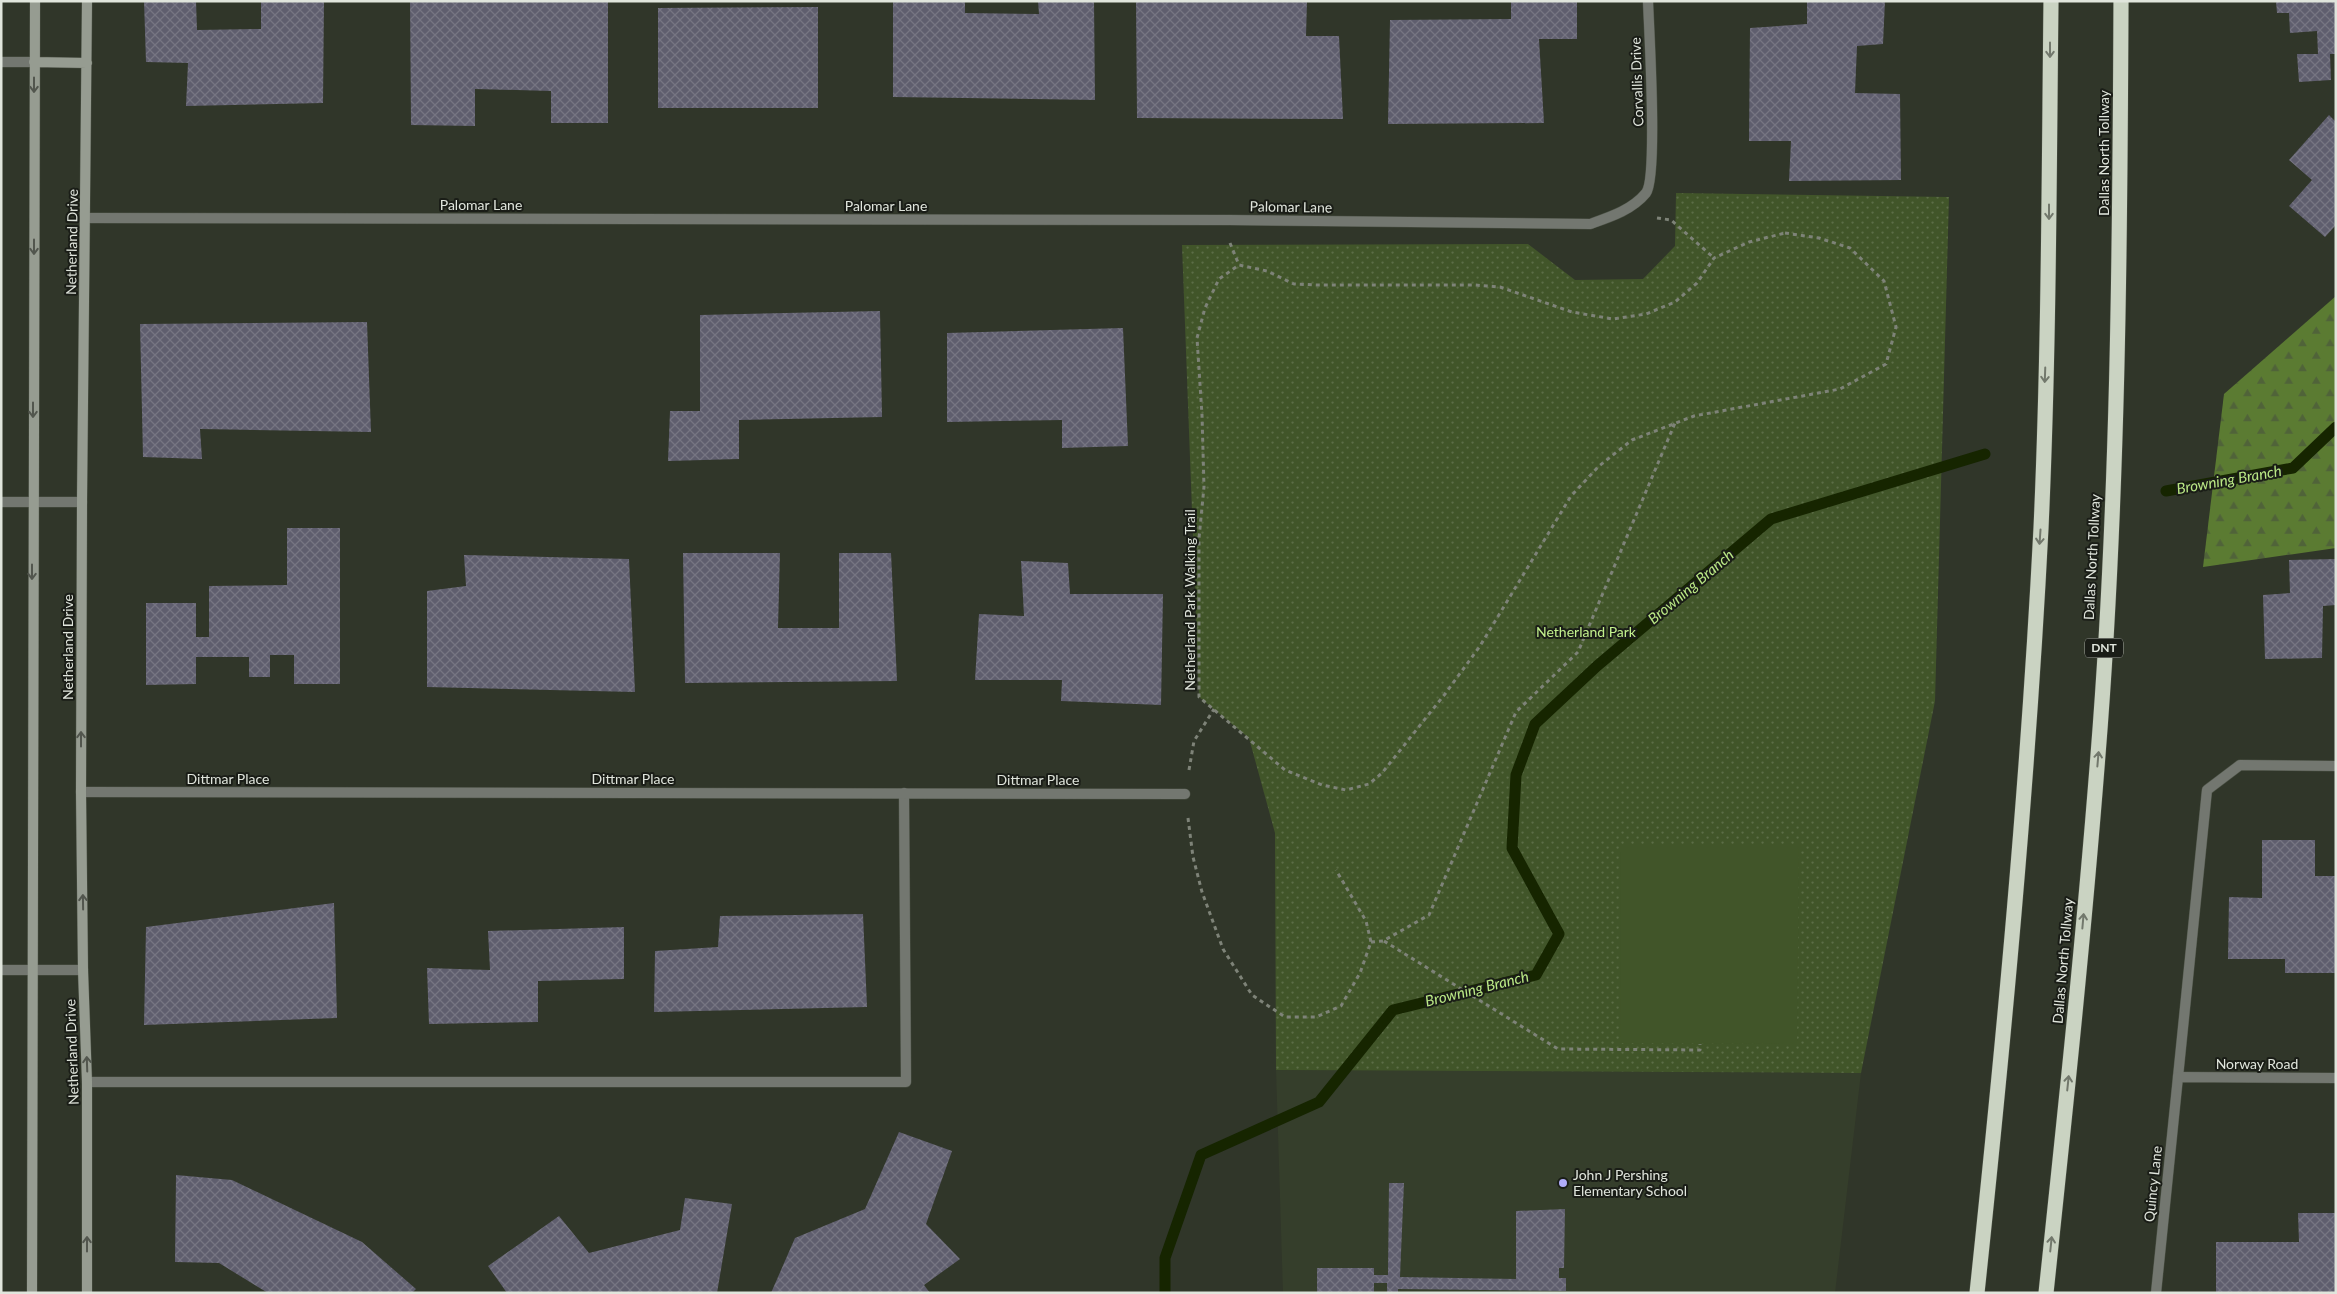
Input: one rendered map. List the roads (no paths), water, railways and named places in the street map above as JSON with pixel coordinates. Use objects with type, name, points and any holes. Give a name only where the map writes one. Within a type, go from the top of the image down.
[{"type":"highway","points":[[1978,1293],[2004,1036],[2024,787],[2041,527],[2049,252],[2051,1]]},
{"type":"highway","name":"Dallas North Tollway","points":[[2046,1293],[2074,1023],[2099,744],[2112,496],[2120,226],[2121,1]]},
{"type":"street","points":[[32,1293],[32,502],[35,1]]},
{"type":"street","name":"Netherland Drive","points":[[88,1],[82,502],[81,792],[83,970],[88,1082],[88,1293]]},
{"type":"street","name":"Corvallis Drive","points":[[1648,1],[1652,162]]},
{"type":"street","points":[[1,62],[88,64]]},
{"type":"street","name":"Palomar Lane","points":[[86,218],[1209,220],[1590,224],[1620,214],[1647,192],[1652,162]]},
{"type":"street","points":[[1,502],[82,502]]},
{"type":"street","name":"Quincy Lane","points":[[2156,1293],[2208,790],[2240,766],[2336,766]]},
{"type":"street","name":"Dittmar Place","points":[[81,792],[1185,794]]},
{"type":"street","points":[[88,1082],[906,1082],[904,793]]},
{"type":"street","points":[[1,970],[83,970]]},
{"type":"street","name":"Norway Road","points":[[2178,1077],[2336,1078]]},
{"type":"waterway","name":"Browning Branch","points":[[2166,491],[2293,468],[2336,427]]},
{"type":"waterway","name":"Browning Branch","points":[[1165,1293],[1165,1258],[1201,1155],[1319,1102],[1393,1010],[1536,975],[1559,934],[1512,848],[1516,775],[1535,724],[1597,666],[1771,519],[1985,454]]},
{"type":"place","name":"John J Pershing Elementary School","points":[[1563,1183]]},
{"type":"park label","name":"Netherland Park","points":[[1586,632]]}]
